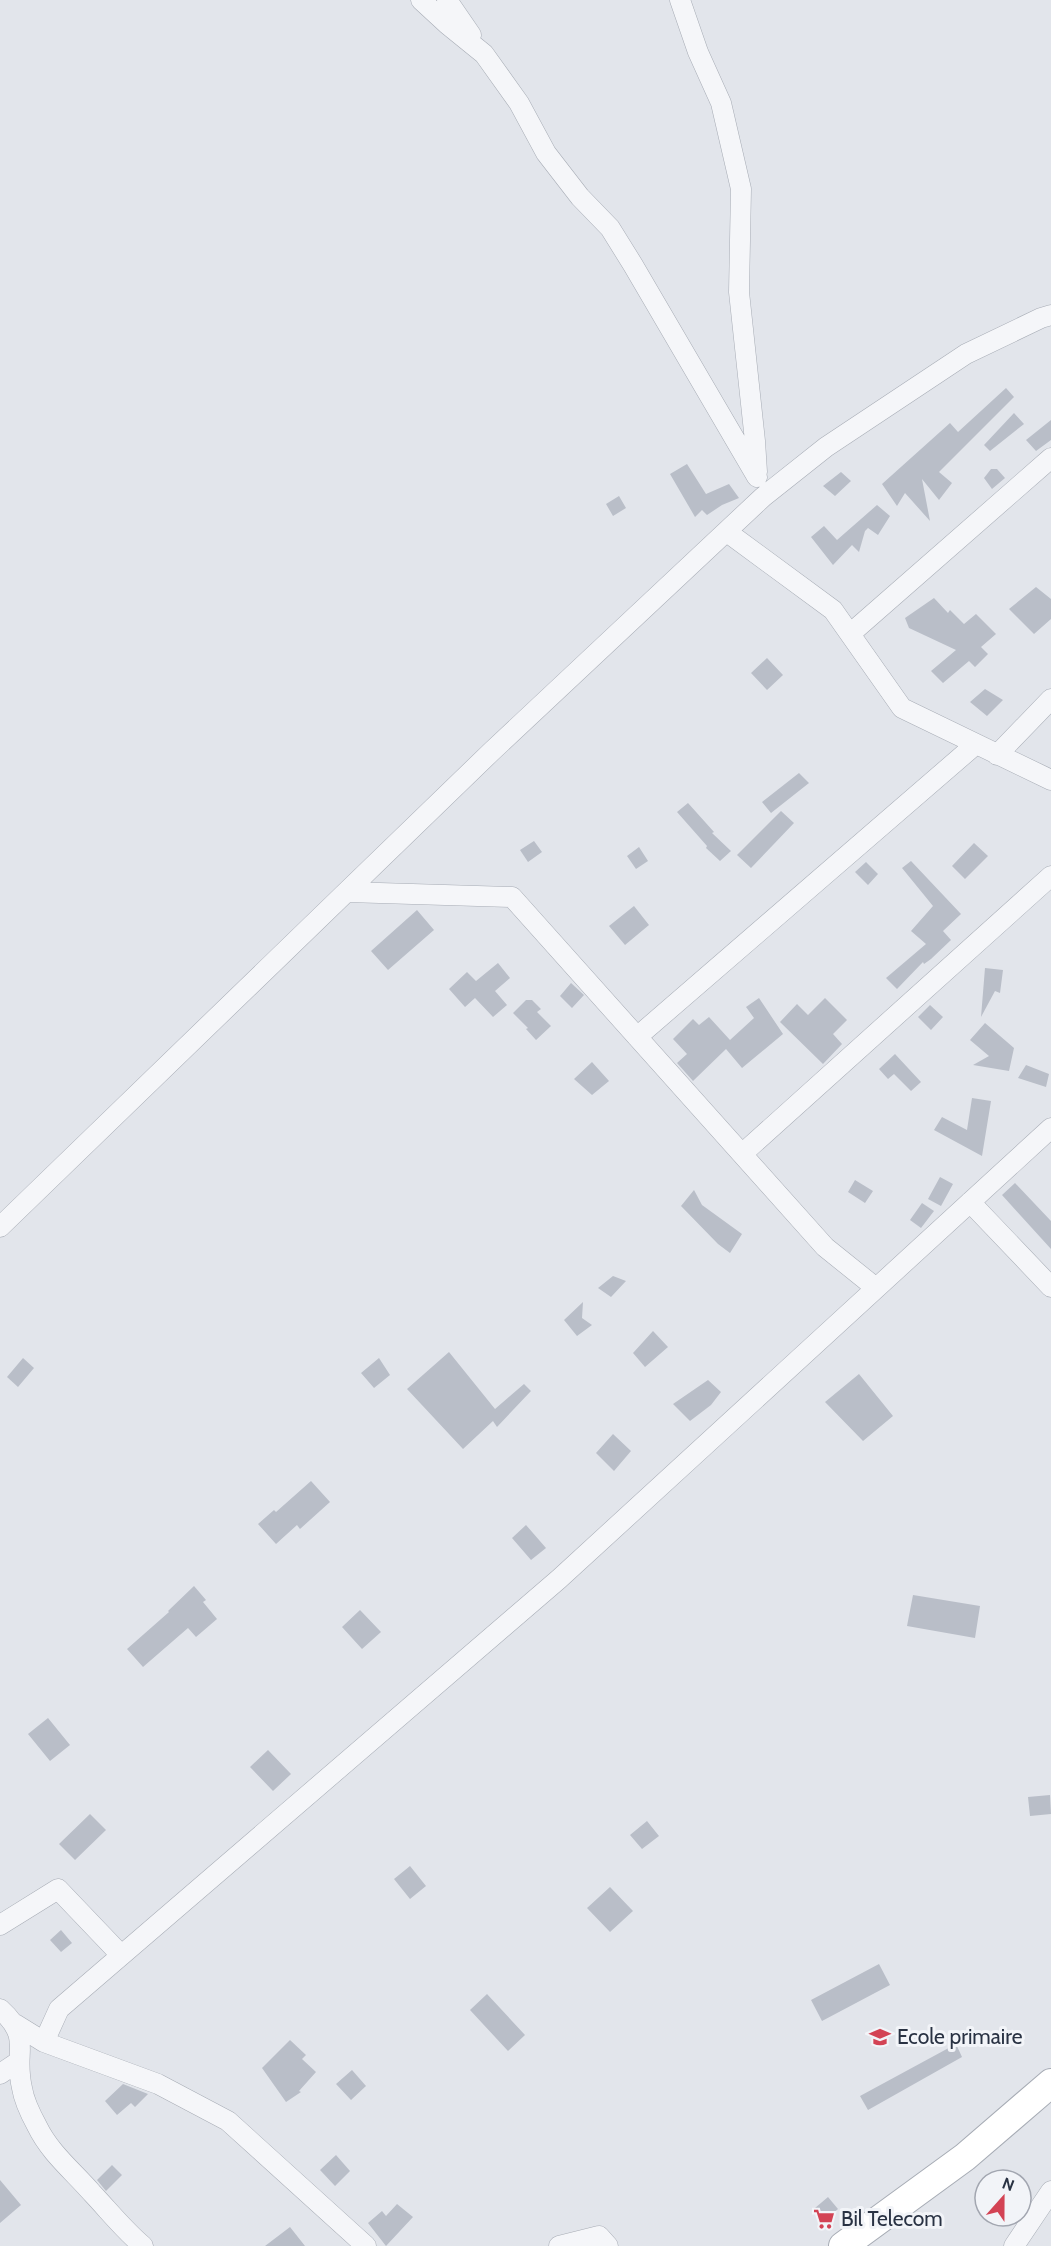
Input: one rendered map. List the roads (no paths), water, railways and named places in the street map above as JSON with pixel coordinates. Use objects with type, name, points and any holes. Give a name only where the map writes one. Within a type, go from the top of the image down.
[{"type":"main road","points":[[843,2246],[965,2157],[1051,2083]]},
{"type":"street","points":[[421,0],[484,54]]},
{"type":"street","points":[[447,0],[519,103],[546,153],[580,197],[616,237],[757,477],[765,496]]},
{"type":"street","points":[[680,0],[698,52],[721,104],[741,189],[739,292],[757,477]]},
{"type":"street","points":[[0,1227],[491,752],[765,496],[826,447],[966,354],[1051,315]]},
{"type":"street","points":[[850,634],[1051,458]]},
{"type":"street","points":[[726,532],[833,610],[902,708],[1051,780]]},
{"type":"street","points":[[997,755],[1051,699]]},
{"type":"street","points":[[637,1037],[976,744]]},
{"type":"street","points":[[742,1154],[1051,876]]},
{"type":"street","points":[[346,892],[512,897],[825,1247],[876,1288]]},
{"type":"street","points":[[44,2042],[59,2009],[559,1579],[1051,1128]]},
{"type":"street","points":[[970,1202],[1051,1287]]},
{"type":"street","points":[[0,1925],[58,1889],[121,1955]]},
{"type":"street","points":[[0,2009],[15,2024],[44,2042],[158,2084],[228,2121],[366,2246]]},
{"type":"street","points":[[15,2024],[21,2039],[18,2062],[22,2090],[37,2126],[49,2147],[127,2233],[143,2246]]},
{"type":"street","points":[[0,2074],[18,2062]]},
{"type":"street","points":[[1014,2246],[1051,2191]]},
{"type":"street","points":[[559,2246],[599,2236],[608,2246]]},
{"type":"place","name":"Ecole primaire","points":[[880,2037]]},
{"type":"place","name":"Bil Telecom","points":[[824,2219]]}]
